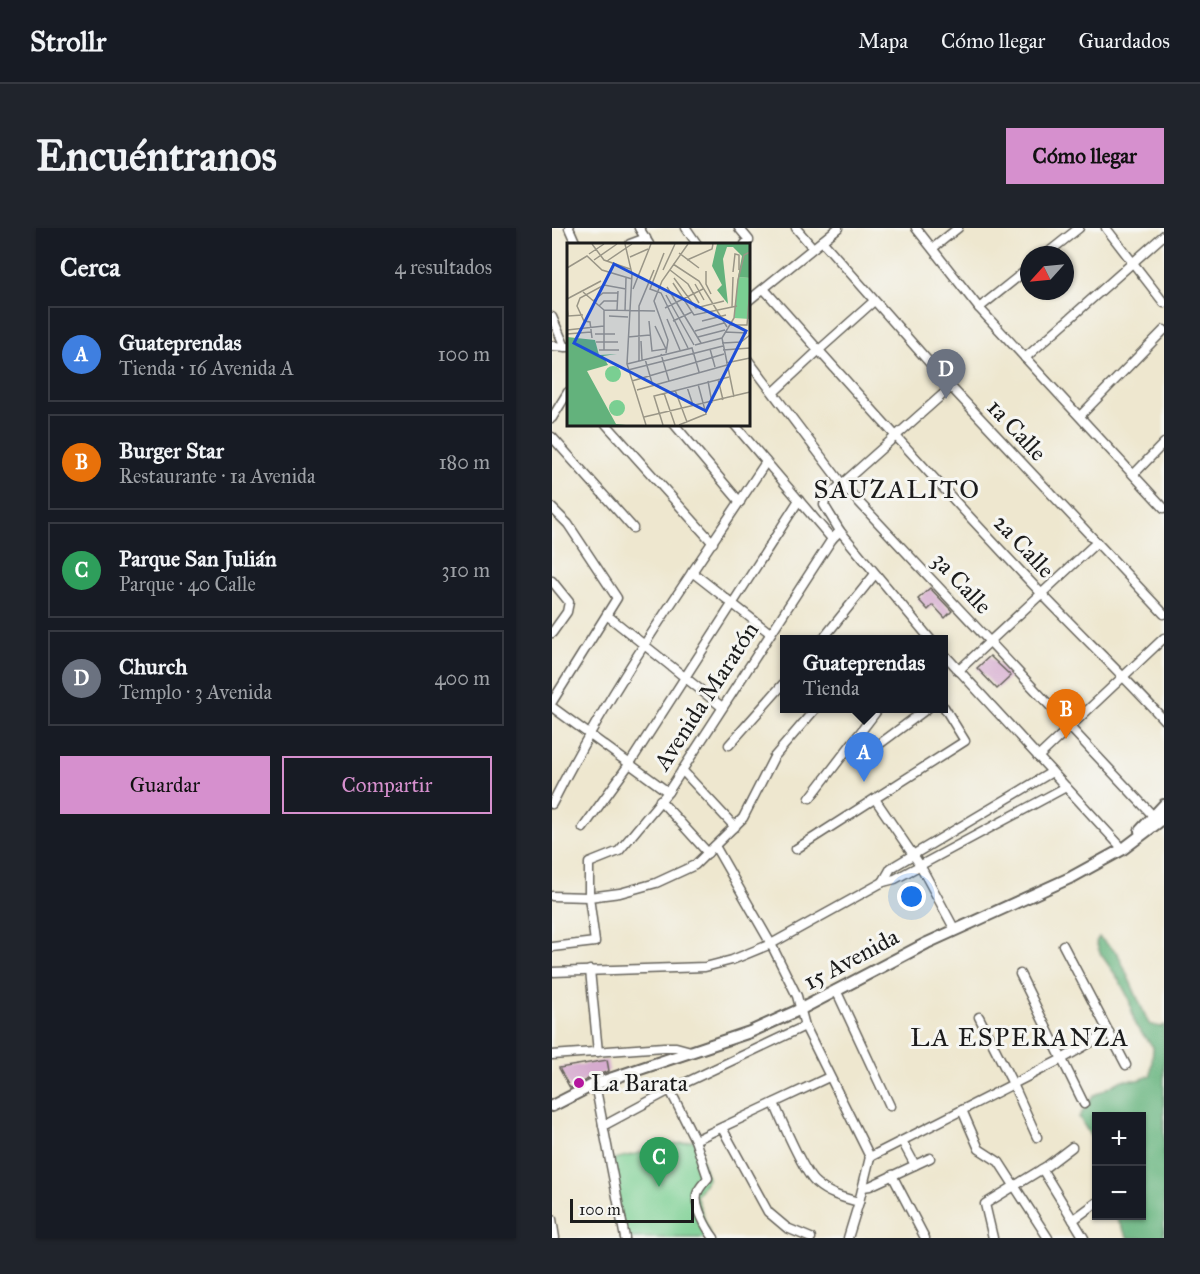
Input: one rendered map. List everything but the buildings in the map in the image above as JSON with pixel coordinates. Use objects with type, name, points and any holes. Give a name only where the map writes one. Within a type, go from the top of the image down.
[{"type":"main road","points":[[1124,849],[1159,819],[1164,805]]},
{"type":"main road","name":"15 Avenida","points":[[552,1106],[595,1084],[750,1032],[1124,849]]},
{"type":"street","points":[[569,228],[576,243]]},
{"type":"street","points":[[639,228],[647,241]]},
{"type":"street","points":[[686,228],[696,243]]},
{"type":"street","points":[[739,228],[747,243]]},
{"type":"street","points":[[796,228],[813,248]]},
{"type":"street","points":[[750,300],[838,228]]},
{"type":"street","points":[[916,228],[979,308],[1164,508]]},
{"type":"street","points":[[933,248],[958,228]]},
{"type":"street","points":[[1056,246],[1079,228]]},
{"type":"street","points":[[1106,228],[1164,303]]},
{"type":"street","points":[[1025,358],[1164,235]]},
{"type":"street","name":"1a Calle","points":[[822,241],[951,387],[1164,614]]},
{"type":"street","points":[[979,308],[1020,275]]},
{"type":"street","name":"2a Calle","points":[[764,289],[1041,594],[1125,676],[1164,720]]},
{"type":"street","points":[[774,392],[874,301]]},
{"type":"street","points":[[552,317],[567,347]]},
{"type":"street","points":[[1080,416],[1164,330]]},
{"type":"street","points":[[552,346],[567,347]]},
{"type":"street","name":"3a Calle","points":[[750,362],[842,484],[1069,727],[1159,819]]},
{"type":"street","points":[[928,635],[840,531],[824,506],[826,498],[951,387]]},
{"type":"street","points":[[552,418],[567,394]]},
{"type":"street","points":[[608,426],[712,543]]},
{"type":"street","points":[[676,426],[740,502]]},
{"type":"street","points":[[736,426],[832,539]]},
{"type":"street","points":[[552,437],[633,528]]},
{"type":"street","points":[[1134,474],[1164,443]]},
{"type":"street","points":[[552,804],[589,735],[644,645],[766,462]]},
{"type":"street","points":[[584,828],[630,763],[799,500]]},
{"type":"street","points":[[552,508],[568,524],[617,598],[608,616],[552,702]]},
{"type":"street","name":"Avenida Maratón","points":[[589,897],[589,863],[619,851],[668,792],[770,633],[832,539],[840,531]]},
{"type":"street","points":[[958,671],[1096,543]]},
{"type":"street","points":[[692,572],[770,633]]},
{"type":"street","points":[[825,635],[875,574]]},
{"type":"street","points":[[552,581],[569,602],[567,612],[552,633]]},
{"type":"street","points":[[608,616],[722,707]]},
{"type":"street","points":[[1038,757],[1164,638]]},
{"type":"street","points":[[948,659],[1124,849]]},
{"type":"street","points":[[729,745],[780,688]]},
{"type":"street","points":[[552,707],[668,792]]},
{"type":"street","points":[[552,896],[589,897],[620,893],[656,883],[695,864],[743,818],[774,757],[812,713]]},
{"type":"street","points":[[810,798],[875,713]]},
{"type":"street","points":[[858,760],[921,713]]},
{"type":"street","points":[[796,849],[965,741],[948,713]]},
{"type":"street","points":[[682,770],[735,827]]},
{"type":"street","points":[[883,882],[891,868],[1052,772]]},
{"type":"street","points":[[552,972],[705,967],[732,960],[771,944],[883,882],[895,879],[1066,787]]},
{"type":"street","points":[[875,799],[920,865],[955,930]]},
{"type":"street","points":[[660,800],[711,850],[771,944],[797,996],[805,1026],[870,1157],[848,1238]]},
{"type":"street","points":[[552,946],[595,942],[589,897]]},
{"type":"street","points":[[1063,945],[1126,1065]]},
{"type":"street","points":[[593,970],[600,1051]]},
{"type":"street","points":[[1020,974],[1084,1104]]},
{"type":"street","points":[[836,990],[890,1106]]},
{"type":"street","points":[[979,1017],[1037,1137]]},
{"type":"street","points":[[603,1126],[670,1090],[805,1026]]},
{"type":"street","points":[[870,1157],[1062,1059],[1109,1032]]},
{"type":"street","points":[[552,1055],[676,1047],[691,1051]]},
{"type":"street","points":[[695,1140],[829,1077]]},
{"type":"street","points":[[595,1084],[625,1238]]},
{"type":"street","points":[[670,1090],[695,1140],[708,1178],[699,1188],[696,1196],[703,1220],[714,1238]]},
{"type":"street","points":[[774,1103],[788,1136],[814,1182],[836,1196],[859,1202]]},
{"type":"street","points":[[962,1110],[979,1149],[999,1162],[1048,1238]]},
{"type":"street","points":[[722,1128],[768,1212],[787,1228],[811,1238]]},
{"type":"street","points":[[902,1141],[915,1165]]},
{"type":"street","points":[[993,1238],[984,1204],[1042,1169],[1072,1147]]},
{"type":"street","points":[[863,1187],[930,1158]]},
{"type":"street","points":[[1042,1169],[1084,1238]]},
{"type":"street","points":[[892,1175],[925,1238]]},
{"type":"street","points":[[1073,1220],[1092,1206]]},
{"type":"street","points":[[552,1219],[555,1238]]},
{"type":"green space","points":[[1099,937],[1118,954],[1149,1024],[1160,1027],[1164,1025],[1164,1238],[1128,1238],[1117,1220],[1146,1220],[1146,1112],[1092,1112],[1092,1138],[1079,1117],[1093,1096],[1122,1080],[1139,1080],[1151,1075],[1153,1047],[1135,1025],[1129,999],[1100,953],[1096,942]]},
{"type":"green space","points":[[695,1140],[708,1178],[696,1196],[711,1238],[625,1238],[610,1160]]},
{"type":"place","name":"Church","points":[[946,399]]},
{"type":"place","name":"Burger Star","points":[[1066,739]]},
{"type":"place","name":"Guateprendas","points":[[864,782]]},
{"type":"place","name":"La Barata","points":[[579,1083]]},
{"type":"place","name":"Parque San Julián","points":[[659,1187]]},
{"type":"district","name":"SAUZALITO","points":[[897,489]]},
{"type":"district","name":"LA ESPERANZA","points":[[1020,1037]]}]
